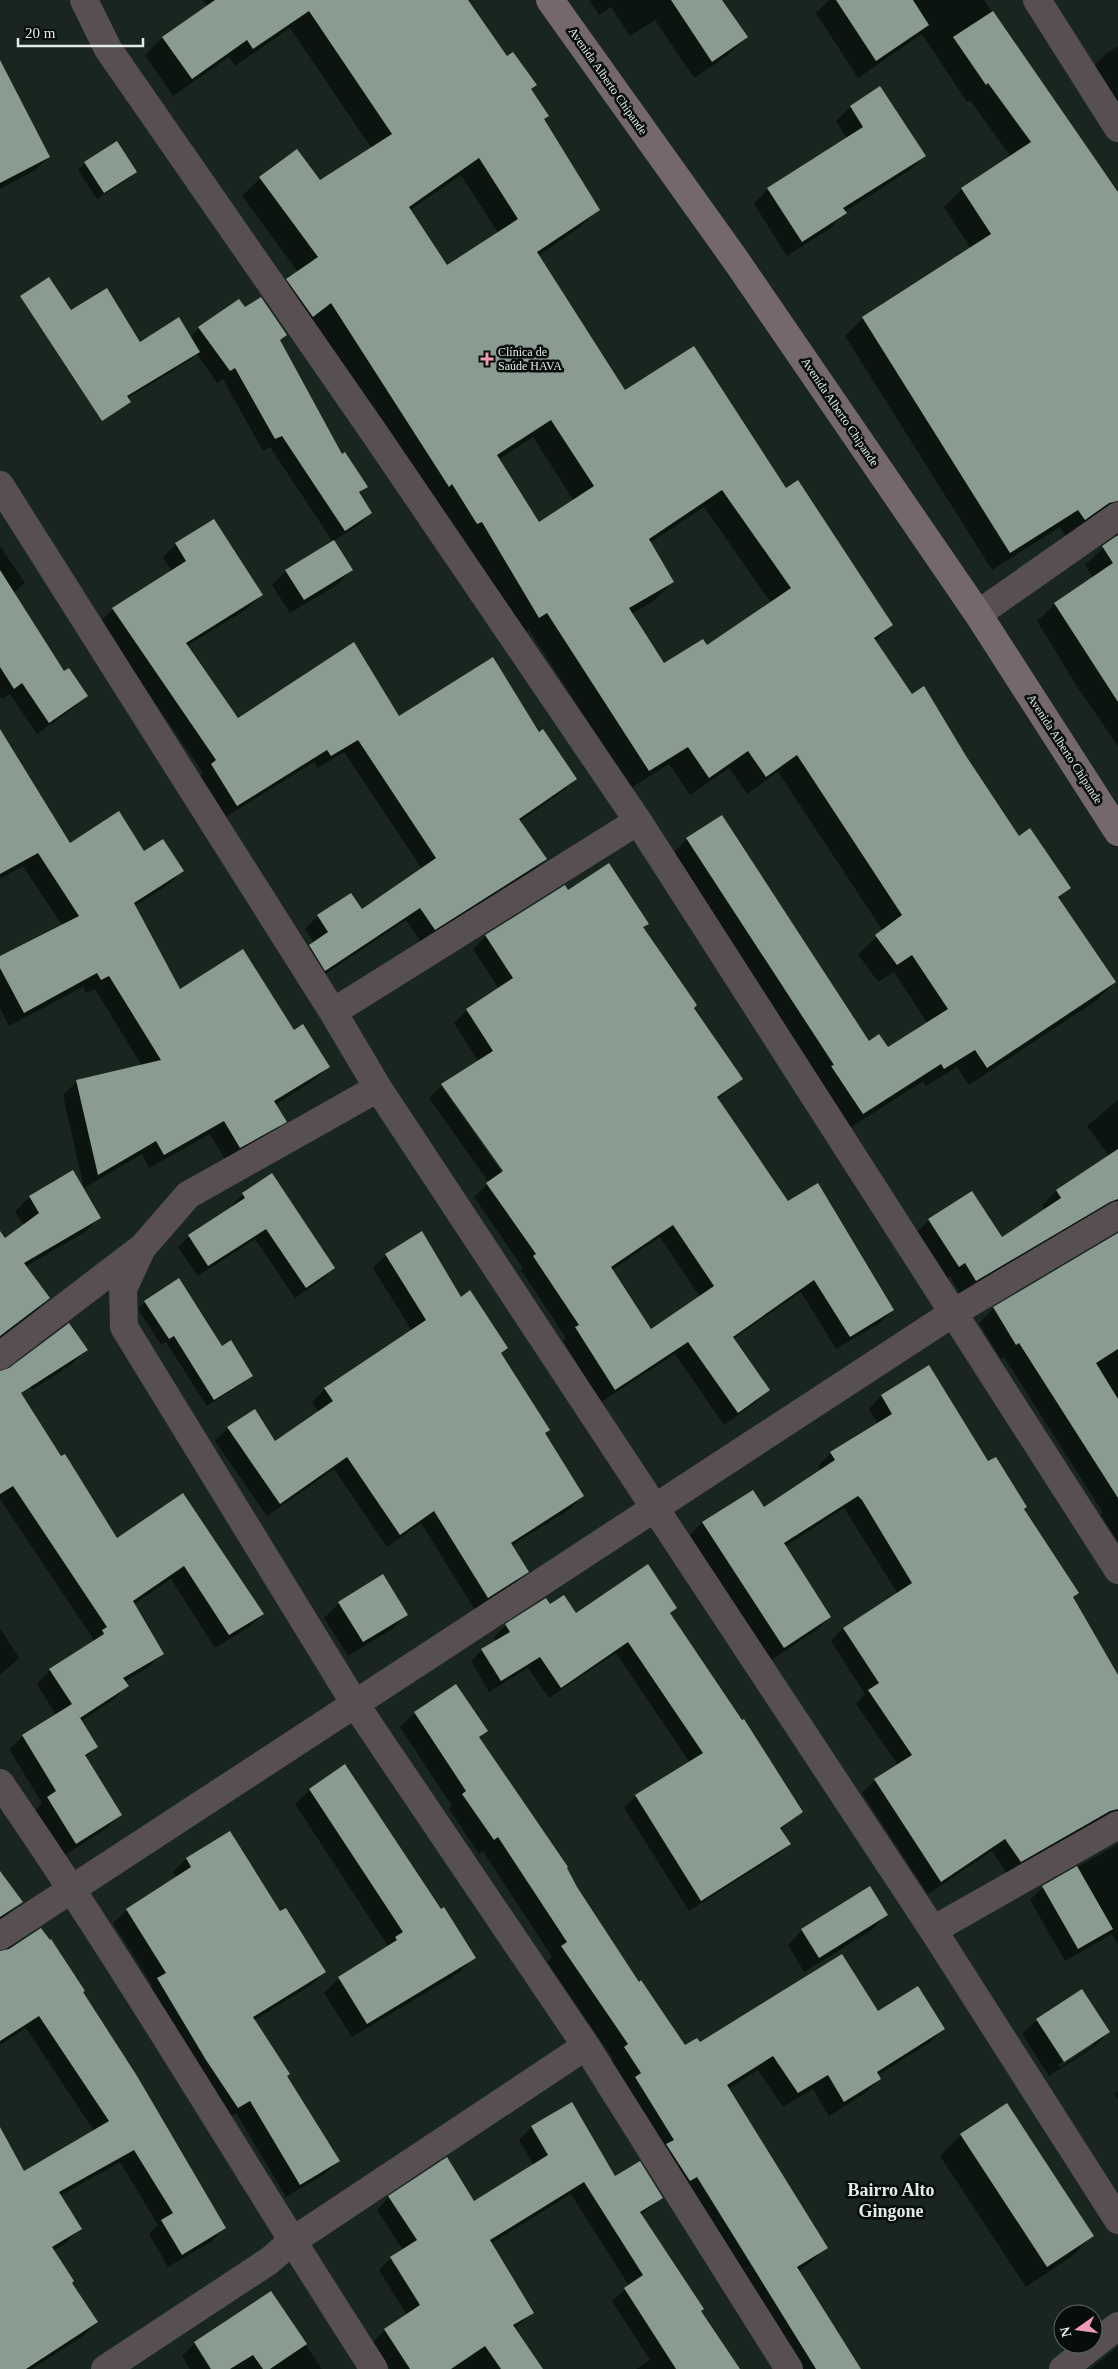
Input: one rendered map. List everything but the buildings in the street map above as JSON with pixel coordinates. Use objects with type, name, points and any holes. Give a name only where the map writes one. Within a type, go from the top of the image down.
[{"type":"main road","name":"Avenida Alberto Chipande","points":[[550,0],[737,262],[978,614],[1118,832]]},
{"type":"street","points":[[84,0],[108,49],[375,434],[638,821],[1118,1570]]},
{"type":"street","points":[[1036,0],[1118,128]]},
{"type":"street","points":[[0,485],[334,1012],[378,1088],[653,1508],[933,1930],[1118,2220]]},
{"type":"street","points":[[978,614],[1118,516]]},
{"type":"street","points":[[334,1012],[638,821]]},
{"type":"street","points":[[0,1356],[142,1248],[188,1195],[378,1088]]},
{"type":"street","points":[[0,1936],[953,1313],[1118,1215]]},
{"type":"street","points":[[142,1248],[123,1289],[124,1326],[355,1704],[586,2046],[789,2369]]},
{"type":"street","points":[[0,1783],[72,1888],[291,2242],[374,2369]]},
{"type":"street","points":[[933,1930],[1118,1825]]},
{"type":"street","points":[[105,2369],[269,2260],[291,2242],[586,2046]]},
{"type":"street","points":[[1063,2369],[1118,2326]]},
{"type":"place","name":"Clínica de Saúde HAVA","points":[[487,359]]},
{"type":"district","name":"Bairro Alto Gingone","points":[[891,2200]]}]
